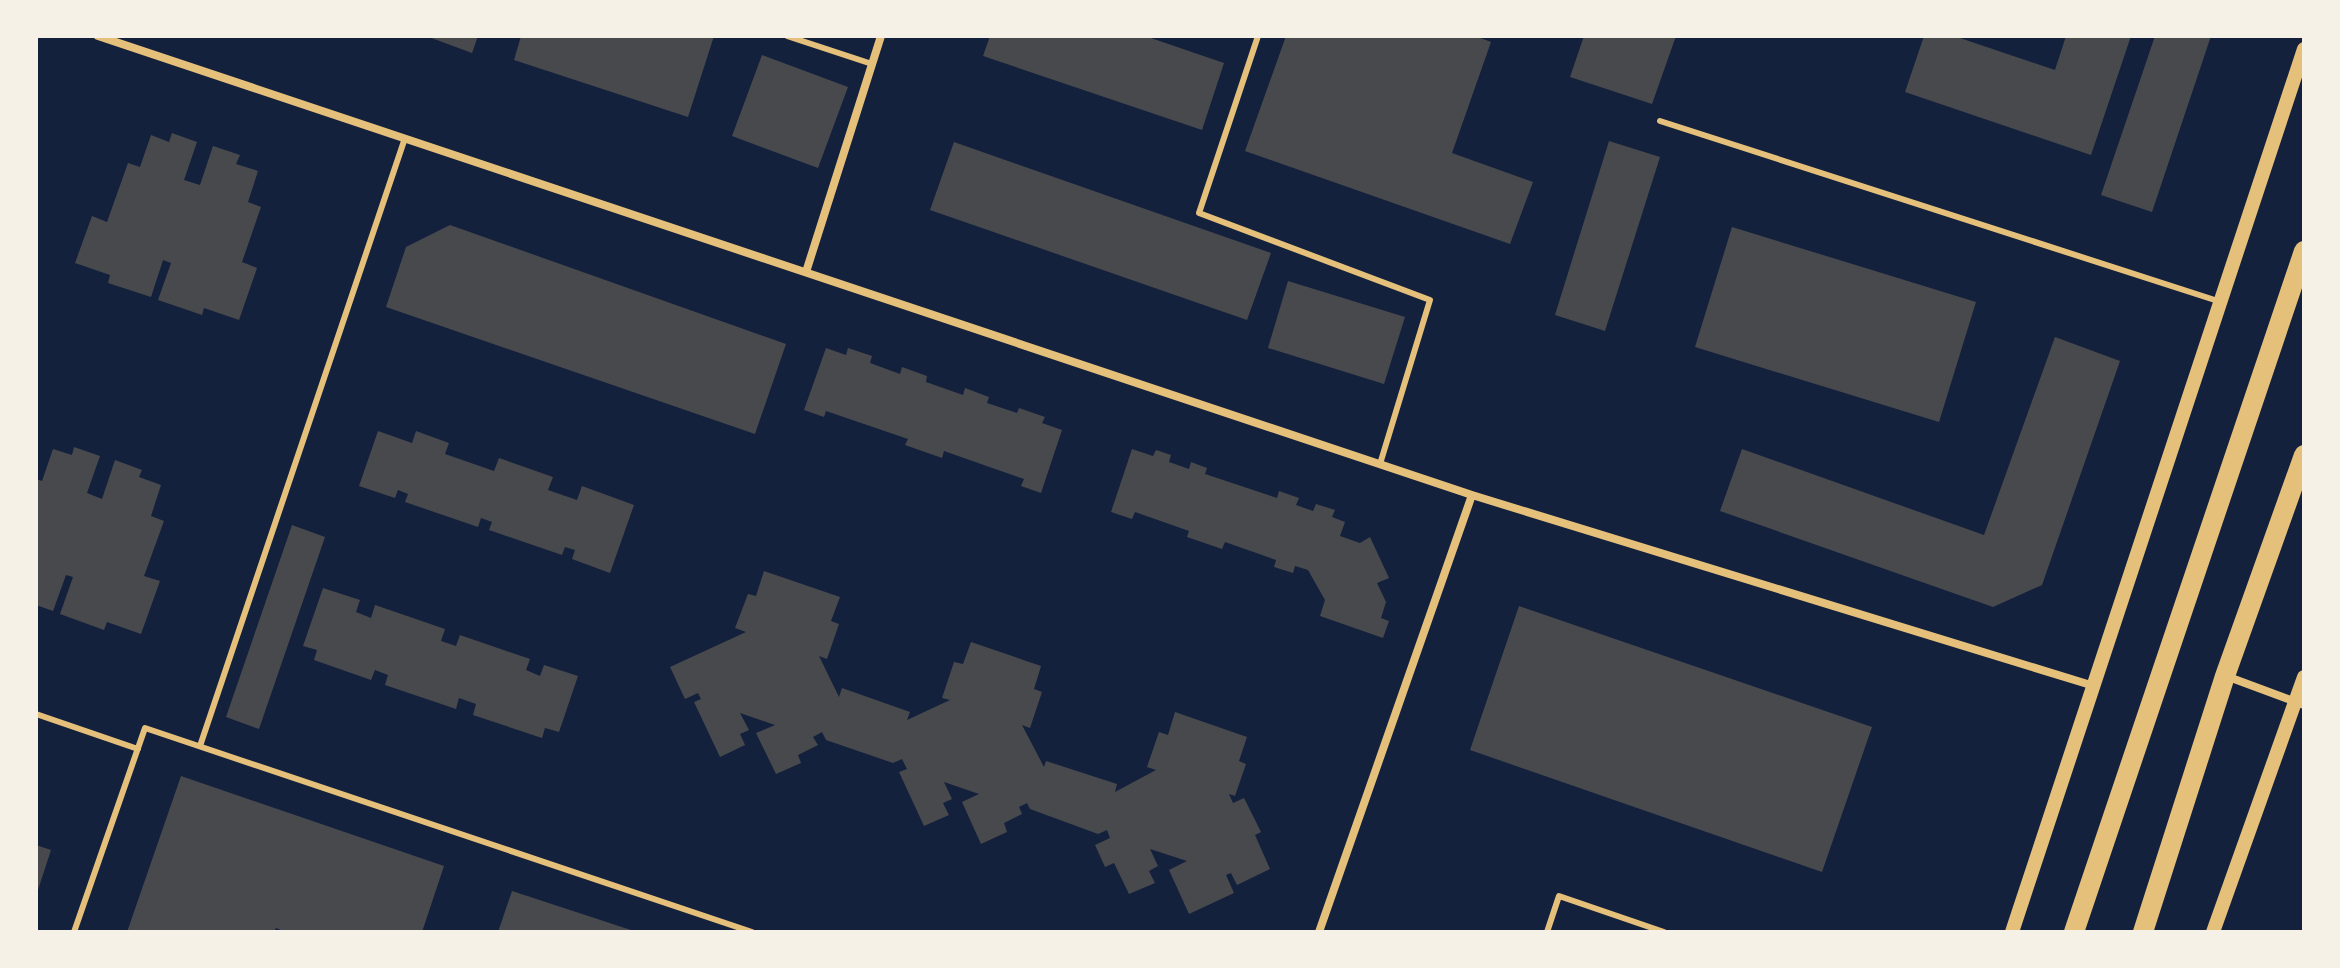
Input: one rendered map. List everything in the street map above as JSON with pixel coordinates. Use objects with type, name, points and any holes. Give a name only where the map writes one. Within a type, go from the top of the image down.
[{"type":"main road","points":[[2074,932],[2304,251]]},
{"type":"main road","points":[[2143,932],[2225,676],[2304,455]]},
{"type":"street","points":[[98,36],[1472,495],[2095,687]]},
{"type":"street","points":[[806,272],[881,36]]},
{"type":"street","points":[[2012,932],[2304,49]]},
{"type":"street","points":[[1319,932],[1472,495]]},
{"type":"street","points":[[2225,676],[2300,703]]},
{"type":"street","points":[[2213,932],[2300,703],[2304,677]]},
{"type":"lane","points":[[787,36],[872,64]]},
{"type":"lane","points":[[1258,36],[1199,213],[1430,300],[1380,464]]},
{"type":"lane","points":[[1660,121],[2221,302]]},
{"type":"lane","points":[[200,746],[405,138]]},
{"type":"lane","points":[[36,714],[138,749]]},
{"type":"lane","points":[[74,932],[145,728],[752,932]]},
{"type":"lane","points":[[1547,932],[1559,896],[1664,932]]},
{"type":"building","points":[[426,36],[478,36],[472,53]]},
{"type":"building","points":[[521,36],[714,36],[688,117],[514,60]]},
{"type":"building","points":[[990,36],[1145,36],[1224,63],[1202,130],[983,56]]},
{"type":"building","points":[[1286,36],[1475,36],[1491,42],[1452,153],[1533,182],[1510,244],[1245,151]]},
{"type":"building","points":[[1584,36],[1676,36],[1652,104],[1570,77]]},
{"type":"building","points":[[1924,36],[1954,36],[2055,70],[2066,36],[2131,36],[2091,155],[1905,92]]},
{"type":"building","points":[[2155,36],[2211,36],[2152,212],[2101,195]]},
{"type":"building","points":[[762,55],[848,87],[818,168],[732,136]]},
{"type":"building","points":[[172,133],[197,142],[184,180],[200,185],[213,146],[240,155],[236,164],[258,171],[248,202],[261,207],[242,262],[257,268],[239,320],[204,308],[202,315],[158,300],[171,263],[163,260],[151,297],[108,283],[110,275],[75,263],[92,216],[107,222],[128,163],[140,167],[151,135],[169,142]]},
{"type":"building","points":[[1609,141],[1660,157],[1605,331],[1555,315]]},
{"type":"building","points":[[954,142],[1271,253],[1247,320],[930,210]]},
{"type":"building","points":[[450,225],[786,344],[755,434],[386,307],[406,247]]},
{"type":"building","points":[[1732,227],[1976,302],[1939,422],[1695,347]]},
{"type":"building","points":[[1288,281],[1405,317],[1384,384],[1268,348]]},
{"type":"building","points":[[2055,337],[2120,361],[2042,585],[1993,607],[1720,511],[1742,449],[1984,535]]},
{"type":"building","points":[[826,348],[846,355],[848,348],[872,356],[870,363],[900,374],[902,367],[927,376],[926,382],[963,395],[965,388],[989,397],[987,403],[1017,413],[1019,408],[1045,417],[1042,423],[1062,430],[1041,493],[1021,486],[1024,479],[944,451],[942,458],[905,445],[908,439],[826,411],[824,417],[804,410]]},
{"type":"building","points":[[378,431],[412,443],[416,431],[449,443],[445,454],[494,471],[499,458],[553,477],[548,490],[577,500],[582,486],[634,505],[610,573],[572,559],[575,550],[565,547],[562,555],[489,530],[492,522],[481,518],[478,527],[405,502],[408,494],[398,490],[395,498],[359,486]]},
{"type":"building","points":[[74,447],[100,456],[87,493],[102,499],[115,460],[142,470],[139,477],[161,485],[151,516],[164,521],[144,576],[160,581],[141,634],[107,622],[104,630],[60,614],[73,577],[66,575],[53,611],[36,605],[36,479],[42,481],[53,449],[72,455]]},
{"type":"building","points":[[1132,449],[1153,456],[1156,450],[1171,455],[1169,462],[1189,469],[1191,462],[1207,468],[1205,474],[1277,498],[1279,491],[1299,498],[1296,505],[1313,511],[1316,504],[1335,510],[1332,517],[1345,522],[1340,536],[1360,543],[1370,537],[1389,578],[1377,583],[1386,602],[1381,618],[1389,621],[1383,638],[1320,616],[1325,600],[1308,570],[1295,566],[1293,573],[1274,567],[1276,560],[1225,542],[1222,549],[1187,537],[1189,531],[1135,512],[1132,519],[1111,512]]},
{"type":"building","points":[[292,525],[325,537],[259,729],[226,717]]},
{"type":"building","points":[[764,571],[840,597],[831,621],[839,624],[827,659],[819,656],[839,697],[842,688],[910,712],[907,720],[950,700],[942,698],[954,662],[963,664],[971,642],[1041,666],[1034,689],[1042,692],[1030,728],[1022,725],[1044,767],[1046,761],[1117,784],[1115,792],[1156,770],[1147,767],[1159,732],[1168,735],[1175,712],[1247,737],[1239,761],[1246,764],[1235,796],[1229,794],[1233,803],[1244,798],[1261,832],[1255,835],[1270,869],[1237,885],[1231,873],[1226,875],[1234,893],[1189,914],[1169,870],[1187,861],[1150,849],[1158,866],[1149,871],[1155,883],[1129,894],[1114,863],[1105,867],[1095,845],[1110,838],[1107,830],[1098,834],[1030,809],[1027,803],[1019,807],[1022,814],[1004,823],[1007,832],[981,844],[962,802],[979,794],[944,782],[952,799],[943,803],[949,815],[924,826],[899,772],[907,769],[902,759],[893,763],[826,740],[822,732],[813,737],[818,745],[798,755],[801,763],[776,774],[756,733],[775,725],[740,713],[749,730],[740,734],[745,745],[720,757],[694,702],[701,699],[698,693],[685,699],[670,667],[746,632],[735,628],[748,594],[756,596]]},
{"type":"building","points":[[323,588],[360,600],[356,612],[371,618],[375,605],[445,629],[441,641],[456,646],[460,635],[530,659],[526,670],[540,676],[544,665],[578,676],[559,732],[545,728],[542,738],[473,715],[476,704],[459,698],[456,709],[385,685],[388,675],[375,670],[371,680],[314,660],[317,650],[303,646]]},
{"type":"building","points":[[1519,606],[1872,727],[1822,872],[1470,750]]},
{"type":"building","points":[[181,776],[444,866],[422,932],[286,932],[276,928],[274,932],[127,932]]},
{"type":"building","points":[[36,845],[51,850],[37,893],[36,893]]},
{"type":"building","points":[[512,891],[634,931],[634,932],[498,932]]}]
